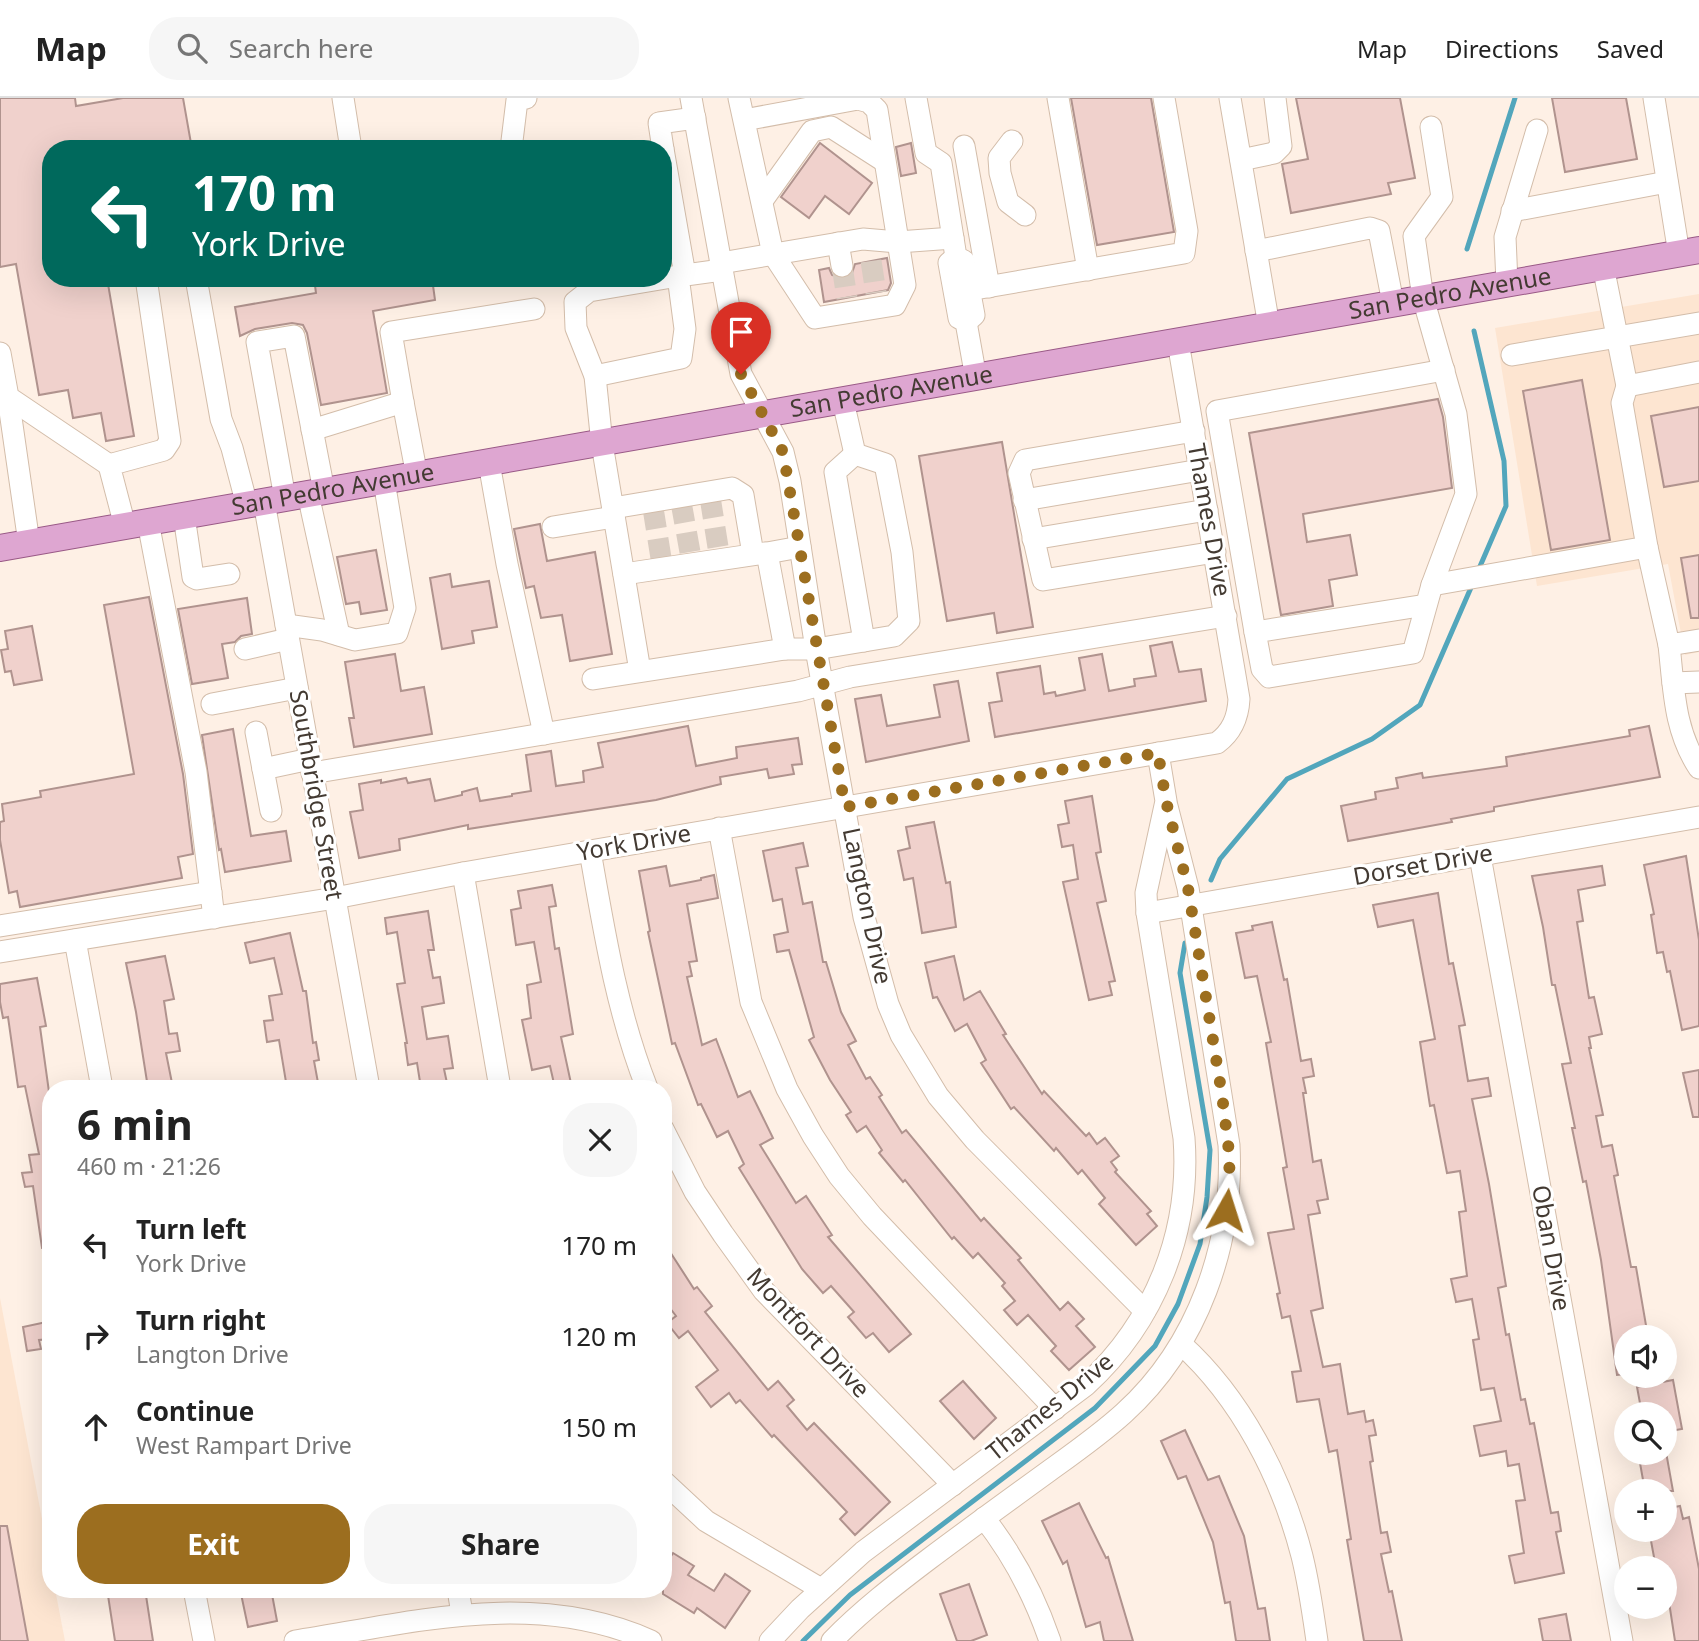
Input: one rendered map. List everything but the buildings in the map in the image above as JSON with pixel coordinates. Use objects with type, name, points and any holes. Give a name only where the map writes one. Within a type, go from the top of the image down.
[{"type":"main road","name":"San Pedro Avenue","points":[[0,548],[1689,252]]},
{"type":"street","points":[[343,98],[350,140]]},
{"type":"street","points":[[740,98],[744,120],[773,254],[815,318],[848,305],[877,300],[895,305],[905,285],[884,161],[881,120],[877,110],[869,102],[858,99],[744,120]]},
{"type":"street","points":[[916,98],[926,153],[941,163],[954,247],[949,263],[959,318],[966,322]]},
{"type":"street","points":[[1058,98],[1088,270]]},
{"type":"street","points":[[979,289],[1185,253],[1187,231],[1164,98]]},
{"type":"street","points":[[1230,98],[1269,326]]},
{"type":"street","points":[[1241,160],[1274,153],[1281,146],[1275,98]]},
{"type":"street","points":[[1654,98],[1667,182],[1689,252]]},
{"type":"street","points":[[513,140],[520,99]]},
{"type":"street","points":[[662,140],[659,123],[693,108]]},
{"type":"street","name":"Langton Drive","points":[[693,108],[741,374],[783,452],[864,917],[888,1004],[901,1035],[938,1096],[975,1140],[1145,1311]]},
{"type":"street","points":[[762,201],[812,131],[831,127],[884,161]]},
{"type":"street","points":[[1431,127],[1441,197],[1414,236],[1423,298],[1444,370],[1456,414],[1466,494],[1429,595],[1413,653],[1269,677],[1262,669],[1217,411],[1444,370]]},
{"type":"street","points":[[1507,283],[1505,237],[1537,130]]},
{"type":"street","points":[[1012,141],[999,158],[999,173],[1008,202],[1025,215]]},
{"type":"street","points":[[965,151],[977,221],[979,289],[974,315],[966,322]]},
{"type":"street","points":[[1512,211],[1667,182]]},
{"type":"street","points":[[595,376],[681,358],[685,329],[682,276],[672,209]]},
{"type":"street","points":[[1256,251],[1370,228],[1378,231],[1392,303]]},
{"type":"street","points":[[672,278],[773,254],[838,243],[869,251],[898,242],[954,247],[979,289]]},
{"type":"street","points":[[838,243],[842,266]]},
{"type":"street","points":[[1603,267],[1627,386],[1622,403],[1647,547],[1669,645],[1676,714],[1686,748],[1699,768]]},
{"type":"street","points":[[109,465],[164,450],[170,441],[146,287]]},
{"type":"street","points":[[198,287],[221,419],[285,498]]},
{"type":"street","points":[[614,287],[589,291],[575,302],[576,328],[595,376],[602,443],[639,671]]},
{"type":"street","points":[[417,475],[391,332],[534,309]]},
{"type":"street","points":[[966,322],[976,378]]},
{"type":"street","points":[[1512,355],[1618,339],[1699,323]]},
{"type":"street","points":[[285,498],[312,430],[294,336],[257,342],[285,498],[339,635]]},
{"type":"street","name":"Thames Drive","points":[[1178,342],[1239,699]]},
{"type":"street","points":[[0,354],[29,543]]},
{"type":"street","points":[[1627,386],[1699,372]]},
{"type":"street","points":[[8,397],[109,465],[136,524],[196,772],[214,918]]},
{"type":"street","points":[[843,401],[855,454]]},
{"type":"street","points":[[312,430],[403,402]]},
{"type":"street","points":[[1194,432],[1024,460],[1019,473],[1043,580],[1215,552]]},
{"type":"street","points":[[593,679],[785,649],[816,649],[894,636],[909,621],[902,552],[885,464],[855,454]]},
{"type":"street","points":[[855,454],[835,472],[864,641]]},
{"type":"street","points":[[489,463],[507,565],[544,734]]},
{"type":"street","points":[[1024,500],[1200,470]]},
{"type":"street","points":[[245,649],[287,632],[339,635],[355,640],[397,633],[405,608],[384,481]]},
{"type":"street","points":[[553,527],[732,488],[743,495],[785,649]]},
{"type":"street","name":"Southbridge Street","points":[[285,498],[287,632],[368,1080]]},
{"type":"street","points":[[1033,539],[1208,510]]},
{"type":"street","points":[[184,516],[193,577],[197,579],[229,574]]},
{"type":"street","points":[[624,574],[662,563],[719,553],[760,554],[800,547]]},
{"type":"street","points":[[1255,632],[1647,547]]},
{"type":"street","points":[[263,769],[311,766],[544,734],[824,685],[850,677],[1226,616]]},
{"type":"street","points":[[1669,645],[1699,640]]},
{"type":"street","points":[[1673,683],[1699,682]]},
{"type":"street","points":[[212,704],[297,688]]},
{"type":"street","name":"York Drive","points":[[0,952],[335,898],[719,828],[1217,743],[1231,730],[1239,711],[1239,699]]},
{"type":"street","points":[[256,732],[271,811]]},
{"type":"street","name":"Thames Drive","points":[[832,1641],[898,1583],[1126,1412],[1172,1359],[1198,1311],[1223,1234],[1229,1186],[1227,1133],[1188,888],[1166,801],[1158,753]]},
{"type":"street","name":"Thames Drive","points":[[770,1641],[821,1589],[863,1552],[1055,1409],[1108,1365],[1131,1337],[1155,1294],[1175,1244],[1187,1172],[1184,1138],[1147,913],[1146,893],[1166,801]]},
{"type":"street","name":"Dorset Drive","points":[[1147,913],[1699,817]]},
{"type":"street","points":[[719,828],[751,1002],[774,1059],[813,1136],[839,1176],[872,1216],[1055,1409]]},
{"type":"street","points":[[590,851],[616,990],[644,1080]]},
{"type":"street","name":"Oban Drive","points":[[1480,856],[1622,1641]]},
{"type":"street","points":[[463,873],[499,1080]]},
{"type":"street","points":[[0,926],[211,892]]},
{"type":"street","points":[[75,940],[101,1080]]},
{"type":"street","name":"Montfort Drive","points":[[672,1147],[695,1192],[764,1291],[953,1485]]},
{"type":"street","points":[[1181,1344],[1226,1391],[1271,1471],[1289,1513],[1302,1556],[1317,1641]]},
{"type":"street","points":[[672,1489],[706,1521],[821,1589]]},
{"type":"street","points":[[984,1518],[1019,1571],[1050,1641]]},
{"type":"street","points":[[196,1598],[204,1641]]},
{"type":"street","points":[[459,1598],[462,1614]]},
{"type":"street","points":[[295,1641],[462,1614],[537,1612],[573,1616],[618,1628],[652,1641]]},
{"type":"shaded area","points":[[1699,294],[1699,652],[1685,655],[1668,564],[1537,586],[1495,328]]},
{"type":"shaded area","points":[[0,1298],[42,1519],[42,1598],[57,1598],[65,1641],[0,1641]]},
{"type":"waterway","points":[[1467,249],[1515,98]]},
{"type":"waterway","points":[[1474,331],[1504,461],[1506,506],[1478,571]]},
{"type":"waterway","points":[[1211,880],[1220,859],[1287,779],[1372,739],[1420,705],[1473,583]]},
{"type":"waterway","points":[[803,1641],[850,1595],[1095,1408],[1155,1346],[1178,1304],[1200,1244],[1210,1150],[1180,973],[1185,943]]},
{"type":"tunnel","points":[[871,261],[876,293]]},
{"type":"tunnel","points":[[842,266],[847,298]]},
{"type":"tunnel","points":[[710,497],[718,547]]},
{"type":"tunnel","points":[[681,502],[690,552]]},
{"type":"tunnel","points":[[653,508],[661,558]]},
{"type":"route","points":[[741,374],[783,452],[790,481],[816,649],[845,807],[1158,753],[1166,801],[1188,888],[1222,1095],[1230,1160],[1226,1210]]}]
